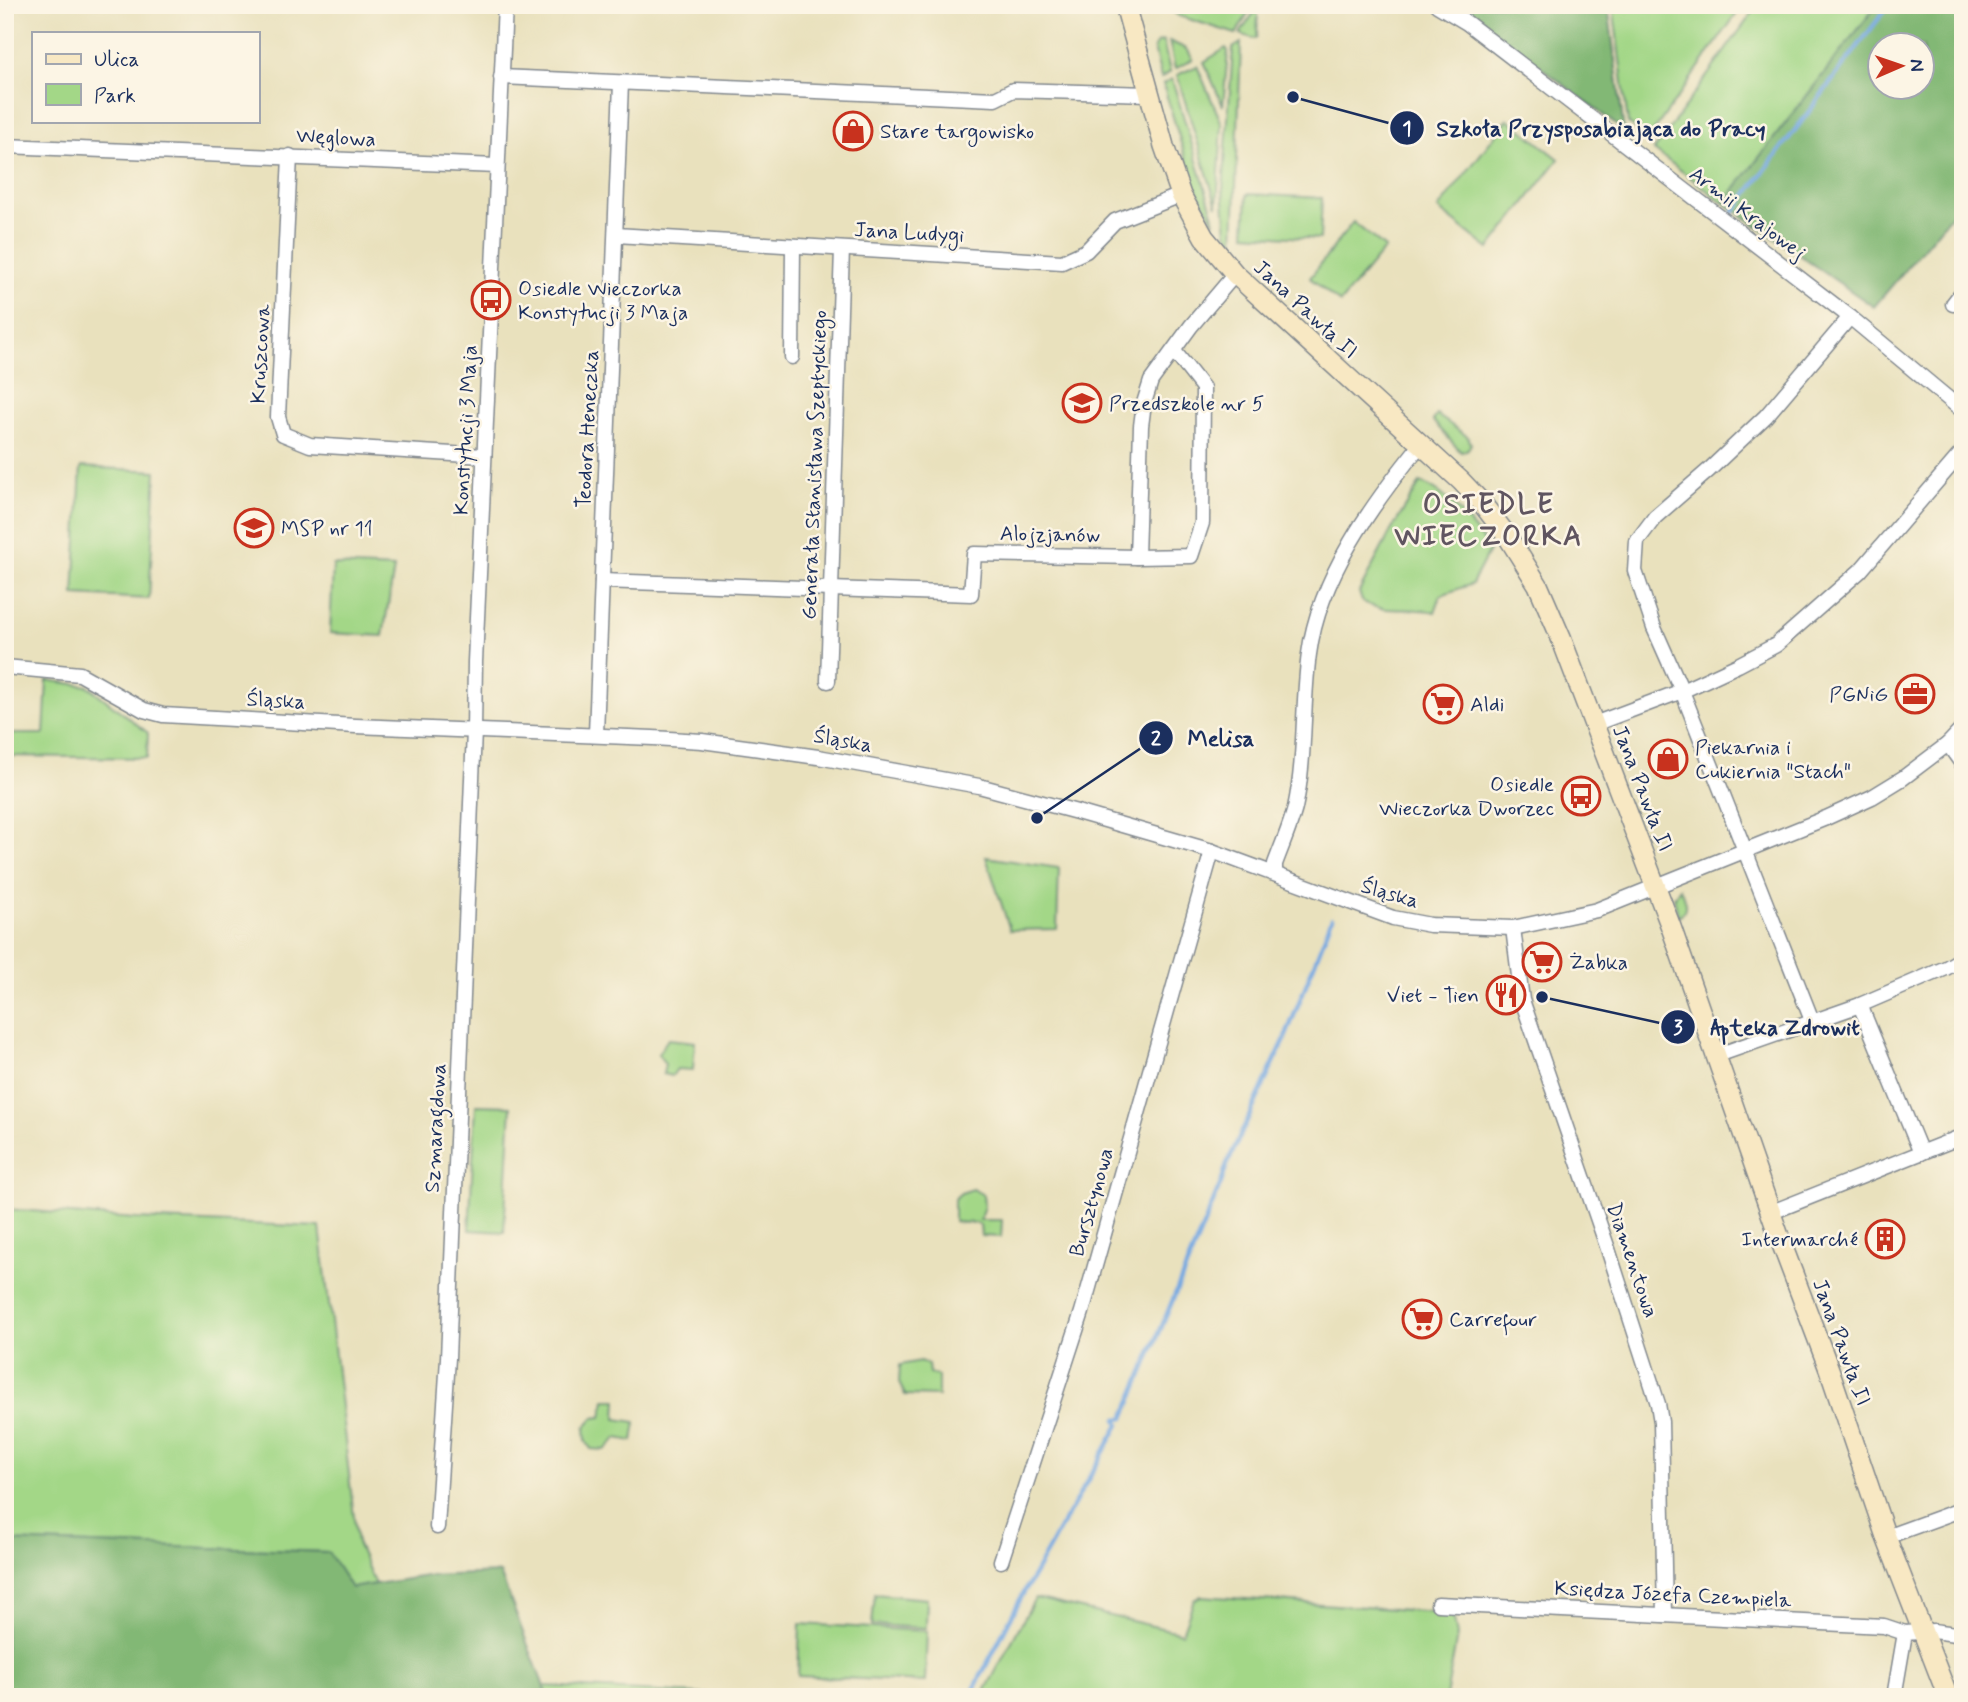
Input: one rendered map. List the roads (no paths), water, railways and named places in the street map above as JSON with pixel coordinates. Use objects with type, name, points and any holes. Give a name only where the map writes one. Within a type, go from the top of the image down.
[{"type":"street","name":"Konstytucji 3 Maja","points":[[474,731],[505,5]]},
{"type":"street","name":"Jana Pawła II","points":[[1125,5],[1149,94],[1181,195],[1204,237],[1235,274],[1481,502],[1508,537],[1538,585],[1594,723],[1718,1055],[1886,1537],[1913,1632],[1948,1697]]},
{"type":"street","name":"Armii Krajowej","points":[[1437,5],[1467,23],[1850,317],[1963,411]]},
{"type":"street","points":[[501,77],[995,99],[1013,90],[1149,94]]},
{"type":"street","name":"Teodora Heneczka","points":[[596,734],[621,83]]},
{"type":"street","name":"Węglowa","points":[[5,146],[498,166]]},
{"type":"street","name":"Kruszcowa","points":[[290,156],[278,408],[283,434],[310,445],[484,456]]},
{"type":"street","name":"Jana Ludygi","points":[[616,235],[1062,262],[1086,251],[1115,221],[1181,195]]},
{"type":"street","points":[[792,357],[793,247]]},
{"type":"street","name":"Generała Stanisława Szeptyckiego","points":[[828,681],[842,249]]},
{"type":"street","points":[[1174,351],[1203,388],[1202,523],[1191,556],[1137,557],[1141,426],[1144,402],[1151,381],[1212,299],[1235,274]]},
{"type":"street","points":[[1953,303],[1963,292]]},
{"type":"street","points":[[1813,1023],[1682,691],[1654,628],[1635,571],[1637,541],[1655,517],[1766,416],[1850,317]]},
{"type":"street","points":[[1275,873],[1275,864],[1295,807],[1309,654],[1320,609],[1346,553],[1372,507],[1421,444]]},
{"type":"street","points":[[1594,723],[1682,691],[1776,645],[1860,571],[1963,451]]},
{"type":"street","name":"Alojzjanów","points":[[602,581],[971,594],[975,554],[1137,557]]},
{"type":"street","name":"Śląska","points":[[5,667],[80,674],[144,710],[163,715],[474,731],[596,734],[702,741],[797,754],[979,786],[1212,851],[1393,918],[1430,925],[1513,928],[1597,910],[1745,852],[1872,797],[1903,778],[1948,744],[1963,728]]},
{"type":"street","name":"Szmaragdowa","points":[[437,1527],[448,1358],[474,731]]},
{"type":"street","points":[[1948,744],[1963,765]]},
{"type":"street","name":"Bursztynowa","points":[[1001,1561],[1082,1312],[1212,851]]},
{"type":"street","name":"Diamentowa","points":[[1513,928],[1522,1000],[1658,1404],[1661,1422],[1665,1615]]},
{"type":"street","points":[[1718,1055],[1860,1005],[1963,958]]},
{"type":"street","points":[[1860,1005],[1921,1153]]},
{"type":"street","points":[[1772,1212],[1963,1136]]},
{"type":"street","points":[[1886,1537],[1963,1508]]},
{"type":"street","name":"Księdza Józefa Czempiela","points":[[1438,1604],[1884,1626],[1913,1632],[1963,1635]]},
{"type":"street","points":[[1894,1697],[1913,1632]]},
{"type":"waterway","points":[[1732,214],[1889,5]]},
{"type":"waterway","points":[[970,1697],[1023,1594],[1119,1425],[1117,1419],[1124,1418],[1227,1164],[1284,1041],[1332,918]]},
{"type":"place","name":"Szkoła Przysposabiająca do Pracy","points":[[1293,97]]},
{"type":"place","name":"Stare targowisko","points":[[853,131]]},
{"type":"place","name":"Osiedle Wieczorka Konstytucji 3 Maja","points":[[491,300]]},
{"type":"place","name":"Przedszkole nr 5","points":[[1082,403]]},
{"type":"place","name":"MSP nr 11","points":[[254,528]]},
{"type":"place","name":"PGNiG","points":[[1915,694]]},
{"type":"place","name":"Aldi","points":[[1443,704]]},
{"type":"place","name":"Piekarnia i Cukiernia \"Stach\"","points":[[1668,759]]},
{"type":"place","name":"Osiedle Wieczorka Dworzec","points":[[1581,796]]},
{"type":"place","name":"Melisa","points":[[1037,818]]},
{"type":"place","name":"Żabka","points":[[1542,962]]},
{"type":"place","name":"Viet - Tien","points":[[1506,995]]},
{"type":"place","name":"Apteka Zdrowit","points":[[1542,997]]},
{"type":"place","name":"Intermarché","points":[[1885,1239]]},
{"type":"place","name":"Carrefour","points":[[1422,1319]]},
{"type":"district","name":"OSIEDLE WIECZORKA","points":[[1489,519]]}]
